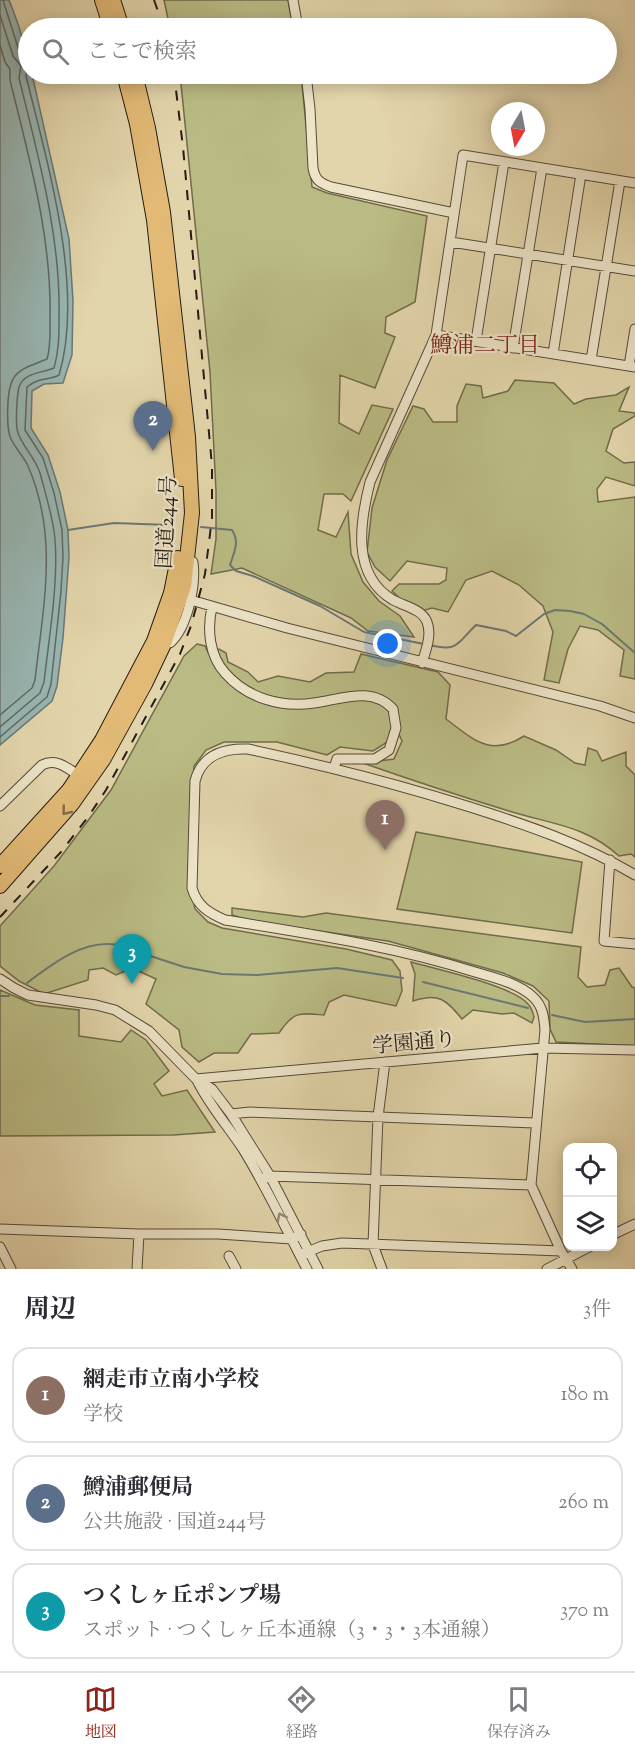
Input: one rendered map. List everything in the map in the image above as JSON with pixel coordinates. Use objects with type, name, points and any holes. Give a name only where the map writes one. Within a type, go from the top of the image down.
[{"type":"highway","points":[[102,0],[108,18]]},
{"type":"highway","points":[[113,0],[119,18]]},
{"type":"highway","name":"国道244号","points":[[127,84],[137,124],[157,243],[182,486],[183,557]]},
{"type":"highway","name":"国道244号","points":[[0,886],[54,826],[83,779],[102,740],[159,642],[183,557],[192,513],[171,278],[156,165],[137,84]]},
{"type":"highway","name":"国道244号","points":[[0,866],[83,779]]},
{"type":"street","points":[[292,0],[296,18]]},
{"type":"street","points":[[307,84],[313,168],[314,176],[318,181],[331,187],[454,213]]},
{"type":"street","points":[[422,663],[429,633],[427,621],[418,612],[391,599],[373,579],[366,566],[360,530],[363,505],[370,482],[436,335],[463,155],[635,183]]},
{"type":"street","points":[[476,341],[504,162]]},
{"type":"street","points":[[513,348],[542,168]]},
{"type":"street","points":[[553,354],[581,174]]},
{"type":"street","points":[[591,360],[620,181]]},
{"type":"street","points":[[451,242],[635,271]]},
{"type":"street","points":[[436,335],[632,367],[635,329]]},
{"type":"street","points":[[159,642],[170,643],[177,637],[191,600],[195,571],[193,562],[183,557]]},
{"type":"street","points":[[191,600],[422,663],[600,706],[635,718]]},
{"type":"street","points":[[212,607],[210,629],[212,651],[221,669],[246,692],[274,702],[295,705],[368,695],[382,700],[393,709],[396,728],[389,750],[375,759],[337,759],[334,768]]},
{"type":"street","points":[[572,1269],[531,1185],[545,1030],[543,1011],[535,998],[521,988],[434,959],[358,941],[225,920],[209,914],[195,898],[192,888],[195,781],[198,769],[214,754],[224,750],[248,749],[387,781],[494,814],[558,837],[610,860],[635,875]]},
{"type":"street","points":[[0,806],[49,761],[56,761],[83,779]]},
{"type":"street","points":[[610,860],[604,941],[635,944]]},
{"type":"street","points":[[0,979],[28,995],[115,1010],[149,1030],[196,1079],[212,1089],[231,1114],[304,1253],[318,1269]]},
{"type":"street","name":"学園通り","points":[[196,1079],[543,1048],[635,1050]]},
{"type":"street","points":[[382,1269],[373,1245],[378,1117],[385,1062]]},
{"type":"street","points":[[196,1079],[203,1094],[265,1178]]},
{"type":"street","points":[[231,1114],[250,1112],[535,1123]]},
{"type":"street","points":[[265,1178],[375,1179],[531,1185]]},
{"type":"street","points":[[617,1233],[635,1224]]},
{"type":"street","points":[[0,1229],[296,1237]]},
{"type":"street","points":[[137,1269],[139,1234]]},
{"type":"street","points":[[304,1253],[332,1244],[564,1255]]},
{"type":"street","points":[[0,1247],[11,1269]]},
{"type":"street","points":[[547,1269],[564,1255],[576,1251]]},
{"type":"street","points":[[304,1253],[307,1269]]},
{"type":"street","points":[[229,1256],[236,1269]]},
{"type":"green space","points":[[164,0],[288,0],[291,18],[168,18]]},
{"type":"green space","points":[[181,84],[302,84],[312,187],[327,193],[427,216],[415,302],[386,317],[385,333],[395,337],[375,388],[340,375],[339,423],[359,434],[372,405],[393,409],[351,501],[343,494],[324,494],[318,530],[336,537],[348,512],[351,554],[363,582],[379,601],[400,616],[414,637],[368,631],[351,618],[242,568],[211,574],[216,539],[216,491],[210,372]]},
{"type":"green space","points":[[515,380],[554,383],[574,404],[586,399],[616,395],[629,387],[619,411],[635,413],[635,416],[613,429],[606,451],[624,463],[635,462],[635,486],[606,477],[597,489],[598,502],[635,497],[635,679],[620,676],[624,650],[598,630],[580,626],[568,649],[559,683],[544,680],[553,632],[543,606],[519,585],[492,571],[466,580],[448,612],[432,608],[422,611],[403,601],[392,591],[399,584],[439,584],[446,580],[447,568],[407,561],[390,581],[375,567],[367,552],[372,508],[387,460],[413,406],[424,409],[433,422],[457,422],[457,406],[466,384],[481,386],[483,398],[508,391]]},
{"type":"green space","points":[[197,644],[205,646],[209,654],[219,649],[226,653],[228,662],[248,672],[258,682],[278,676],[310,682],[326,673],[354,672],[361,654],[438,672],[450,685],[446,719],[482,743],[491,746],[501,745],[524,736],[556,750],[575,763],[585,765],[588,748],[597,751],[602,761],[626,752],[626,766],[635,775],[635,857],[631,854],[619,856],[593,838],[567,827],[417,782],[363,763],[394,759],[402,741],[398,732],[373,751],[340,747],[327,755],[277,742],[224,742],[206,750],[194,766],[188,877],[195,909],[208,922],[222,928],[346,949],[392,960],[400,971],[402,991],[396,1006],[344,995],[329,1002],[324,1015],[298,1015],[293,1017],[279,1033],[251,1034],[238,1053],[214,1053],[199,1062],[182,1047],[179,1030],[146,1004],[156,979],[132,968],[116,975],[103,968],[89,970],[88,980],[44,994],[19,981],[0,966],[0,926],[54,866],[111,790],[184,656]]},
{"type":"green space","points":[[416,832],[582,862],[572,933],[397,909]]},
{"type":"green space","points":[[232,908],[303,917],[326,913],[581,947],[578,977],[587,987],[605,985],[610,970],[619,968],[635,988],[635,1046],[556,1042],[550,1029],[549,1001],[533,986],[503,973],[388,941],[251,921],[232,915]]},
{"type":"green space","points":[[411,962],[473,979],[520,997],[532,1010],[534,1017],[532,1023],[514,1013],[502,1014],[473,1010],[462,1019],[451,1007],[436,998],[429,997],[413,1001],[415,974]]},
{"type":"green space","points":[[0,990],[35,1005],[79,1010],[79,1036],[121,1042],[131,1030],[146,1040],[169,1071],[154,1084],[162,1096],[187,1090],[215,1132],[173,1135],[0,1136]]},
{"type":"water","points":[[0,0],[9,0],[18,23],[18,84],[34,84],[69,239],[73,301],[72,355],[63,383],[44,384],[32,391],[31,428],[48,455],[60,492],[68,530],[69,557],[57,686],[52,701],[0,745]]},
{"type":"waterway","points":[[68,530],[114,523],[169,525]]},
{"type":"waterway","points":[[201,527],[232,530],[236,543],[230,565],[236,571],[253,576],[320,606],[364,632],[424,644]]},
{"type":"waterway","points":[[429,645],[452,647],[476,625],[506,631],[516,636],[544,614],[555,610],[584,614],[602,624],[635,653]]},
{"type":"waterway","points":[[27,983],[69,955],[81,949],[105,944],[117,945],[184,967],[222,974],[257,975],[337,968],[403,978]]},
{"type":"waterway","points":[[423,982],[528,1008]]},
{"type":"waterway","points":[[0,996],[9,996]]},
{"type":"waterway","points":[[552,1015],[585,1022],[635,1019]]},
{"type":"railway","points":[[154,0],[160,18]]},
{"type":"railway","points":[[0,917],[61,852],[106,790],[180,654],[191,626],[205,574],[212,518],[212,466],[175,84]]},
{"type":"place","name":"鱒浦郵便局","points":[[153,451]]},
{"type":"place","name":"網走市立南小学校","points":[[385,850]]},
{"type":"place","name":"つくしヶ丘ポンプ場","points":[[132,984]]},
{"type":"district","name":"鱒浦二丁目","points":[[485,344]]}]
